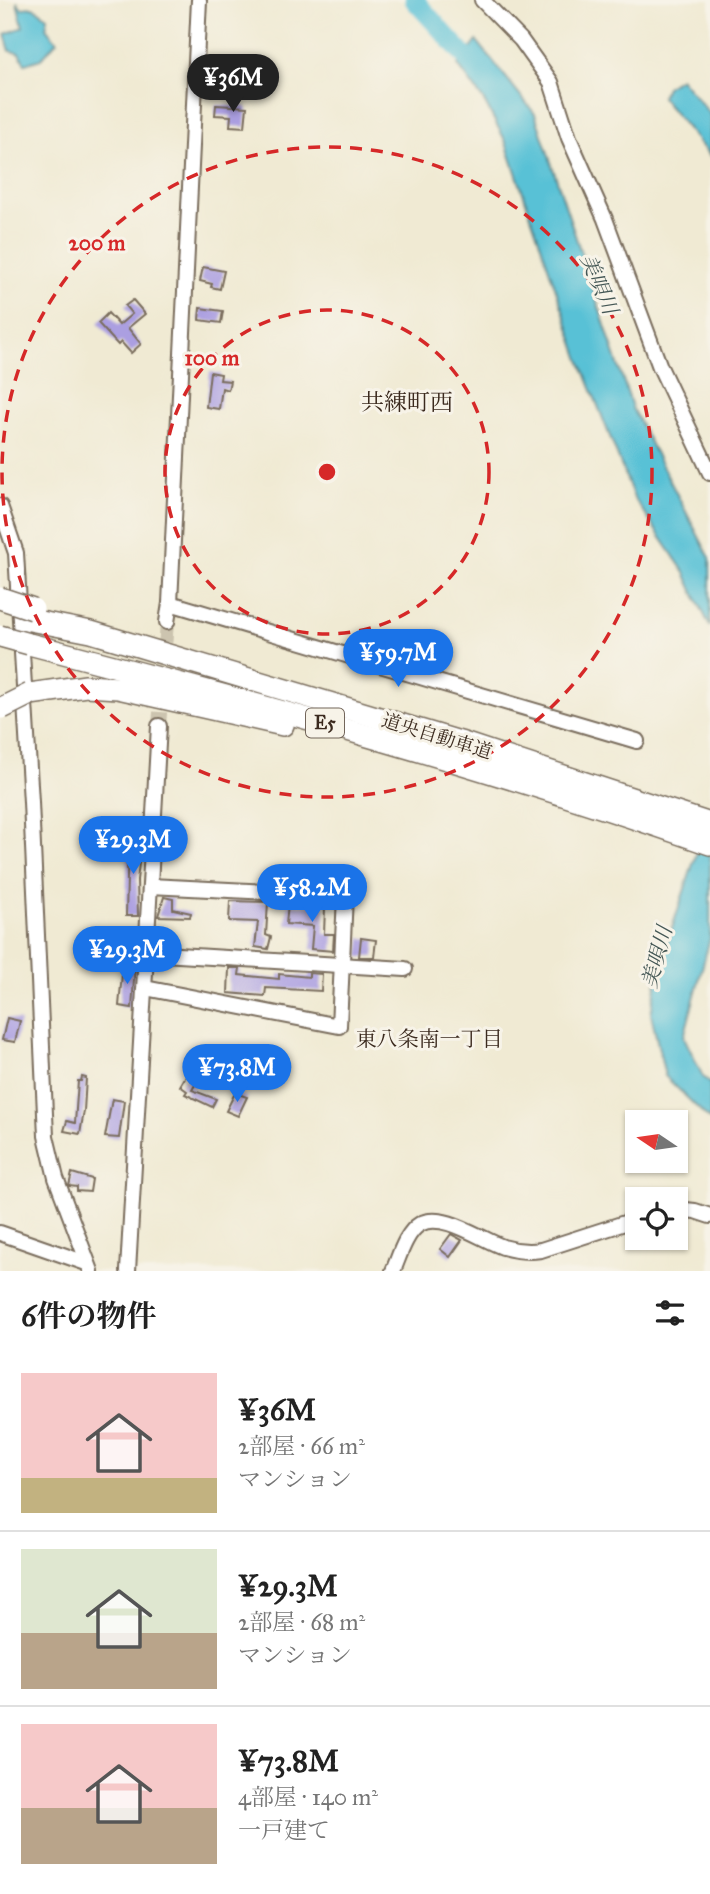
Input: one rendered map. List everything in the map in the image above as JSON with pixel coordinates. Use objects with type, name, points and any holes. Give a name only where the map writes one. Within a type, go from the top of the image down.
[{"type":"highway","points":[[0,598],[32,614]]},
{"type":"highway","name":"道央自動車道","points":[[0,613],[32,614],[460,742],[622,804],[710,844]]},
{"type":"highway","name":"道央自動車道","points":[[0,636],[237,698],[503,775],[710,824]]},
{"type":"highway","points":[[1,709],[30,694],[86,686],[118,688],[503,775]]},
{"type":"street","points":[[167,622],[199,0]]},
{"type":"street","points":[[482,0],[521,40],[551,82],[569,138],[604,219],[660,367],[710,473]]},
{"type":"street","points":[[0,506],[16,553],[46,1136],[56,1178],[88,1267]]},
{"type":"street","points":[[170,603],[636,741]]},
{"type":"street","points":[[128,1271],[159,726]]},
{"type":"street","points":[[145,988],[339,1026],[345,896],[150,886]]},
{"type":"street","points":[[146,953],[405,969]]},
{"type":"street","points":[[688,1211],[710,1216]]},
{"type":"street","points":[[393,1271],[411,1234],[419,1224],[432,1220],[459,1226],[503,1247],[527,1252],[625,1223]]},
{"type":"street","points":[[0,1233],[88,1267]]},
{"type":"water","points":[[17,2],[22,8],[33,7],[48,17],[46,28],[57,41],[41,59],[25,64],[19,53],[10,51],[5,34],[23,27]]},
{"type":"water","points":[[477,41],[535,114],[633,410],[710,558],[710,627],[685,573],[634,498],[580,360],[505,140],[484,101],[458,65]]},
{"type":"water","points":[[680,78],[710,114],[710,156],[661,97],[666,87]]},
{"type":"water","points":[[710,812],[710,938],[684,1037],[703,1077],[710,1083],[710,1120],[665,1076],[651,1014],[660,965]]},
{"type":"building","points":[[216,105],[247,107],[245,127],[230,126],[231,116],[215,115]]},
{"type":"building","points":[[203,267],[224,271],[220,289],[200,281]]},
{"type":"building","points":[[133,300],[145,314],[128,328],[141,344],[131,353],[121,342],[118,345],[98,323],[108,313],[119,325],[132,314],[125,306]]},
{"type":"building","points":[[200,308],[223,311],[221,323],[199,320]]},
{"type":"building","points":[[210,372],[221,374],[220,380],[230,381],[228,390],[222,388],[219,409],[206,407]]},
{"type":"building","points":[[128,838],[142,839],[137,880],[138,916],[126,916]]},
{"type":"building","points":[[164,897],[173,899],[173,909],[191,913],[190,917],[158,916]]},
{"type":"building","points":[[230,901],[268,902],[266,935],[271,937],[268,949],[255,947],[258,922],[229,921]]},
{"type":"building","points":[[288,904],[325,907],[324,934],[334,934],[333,951],[311,949],[313,926],[286,924]]},
{"type":"building","points":[[361,938],[376,940],[374,957],[359,957]]},
{"type":"building","points":[[123,963],[135,964],[132,1008],[119,1006]]},
{"type":"building","points":[[229,968],[240,968],[239,975],[279,979],[279,974],[309,977],[309,973],[322,974],[321,991],[266,988],[265,996],[228,993]]},
{"type":"building","points":[[7,1018],[20,1021],[15,1042],[2,1040]]},
{"type":"building","points":[[187,1074],[198,1080],[192,1090],[216,1099],[212,1107],[185,1094],[187,1091],[180,1086]]},
{"type":"building","points":[[82,1077],[86,1078],[80,1134],[64,1131],[67,1121],[75,1123],[78,1081],[81,1081]]},
{"type":"building","points":[[235,1093],[247,1097],[238,1116],[226,1111]]},
{"type":"building","points":[[112,1099],[124,1101],[119,1138],[105,1137]]},
{"type":"building","points":[[72,1173],[92,1179],[90,1192],[77,1191],[77,1187],[69,1186]]},
{"type":"building","points":[[451,1234],[462,1240],[450,1257],[440,1249]]},
{"type":"waterway","name":"美唄川","points":[[414,0],[480,76]]},
{"type":"tunnel","points":[[159,726],[167,622]]},
{"type":"district","name":"共練町西","points":[[407,402]]},
{"type":"district","name":"東八条南一丁目","points":[[429,1039]]}]
